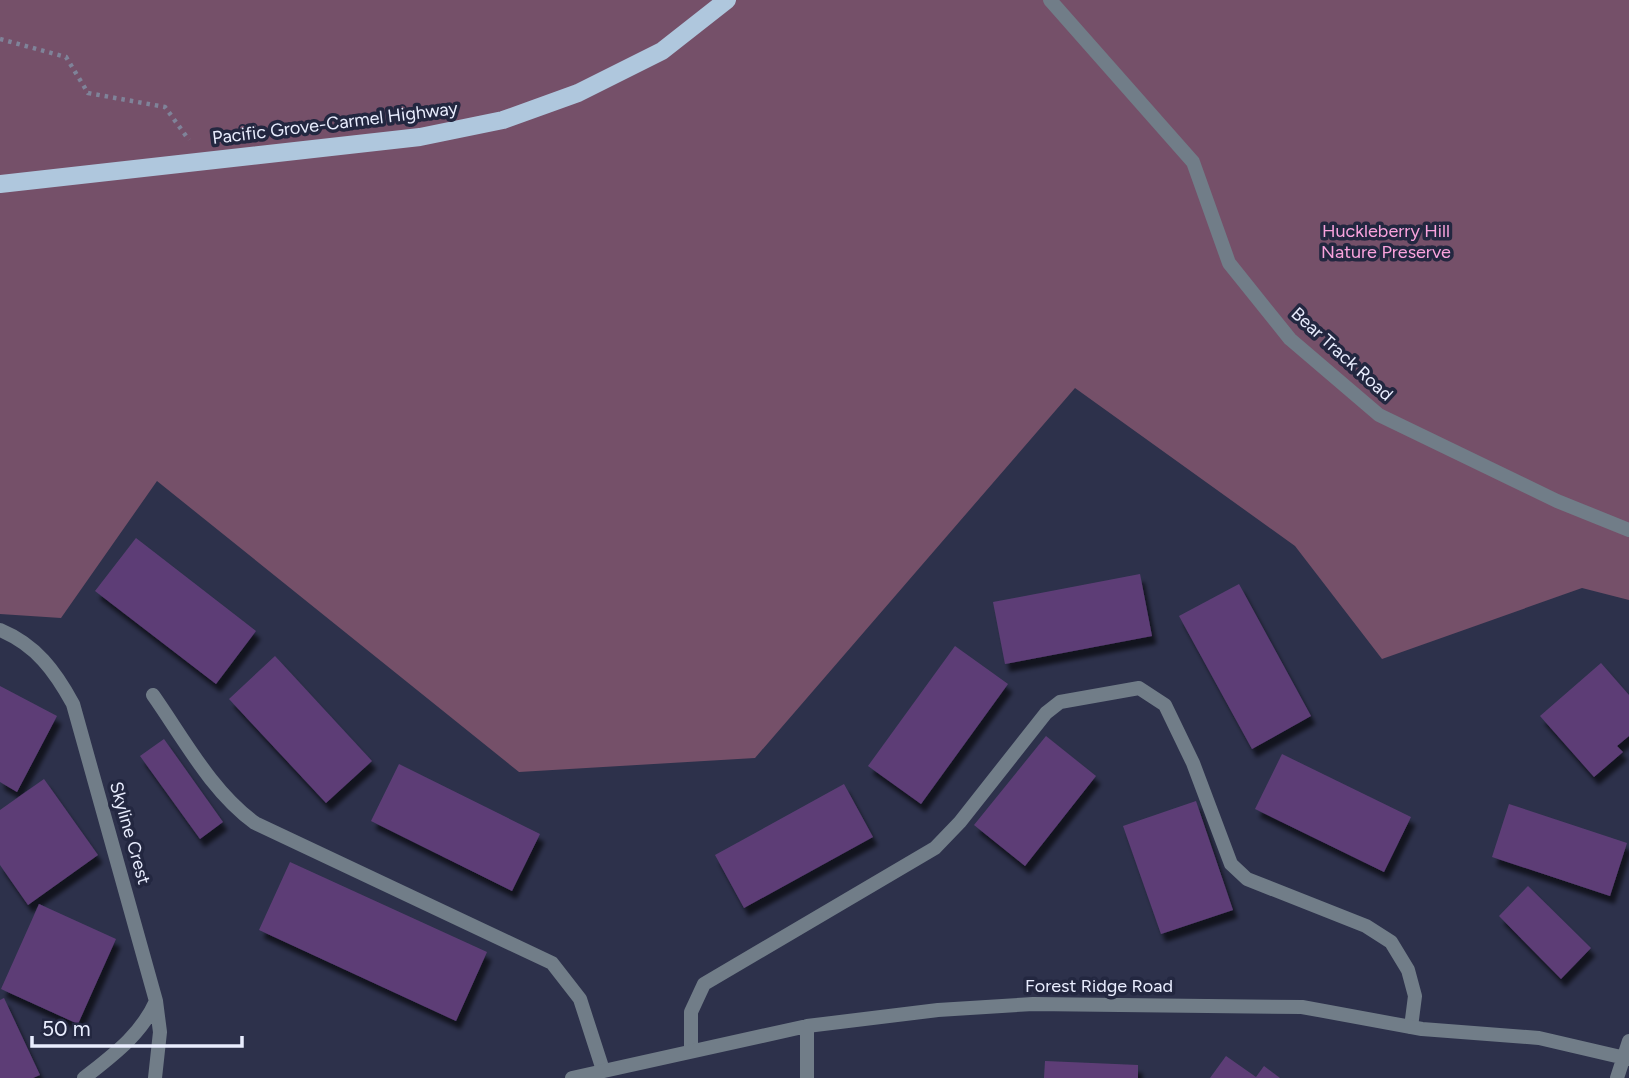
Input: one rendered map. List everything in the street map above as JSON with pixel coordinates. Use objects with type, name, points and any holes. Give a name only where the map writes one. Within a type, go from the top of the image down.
[{"type":"main road","name":"Pacific Grove-Carmel Highway","points":[[0,184],[420,137],[503,120],[578,93],[662,51],[727,0]]},
{"type":"street","name":"Bear Track Road","points":[[1050,0],[1193,162],[1229,263],[1290,338],[1379,415],[1557,501],[1629,530]]},
{"type":"street","name":"Skyline Crest","points":[[0,630],[34,649],[55,671],[73,704],[156,1001],[160,1032],[155,1078]]},
{"type":"street","points":[[691,1050],[691,1012],[705,985],[935,848],[960,822],[1046,713],[1060,702],[1139,688],[1165,705],[1193,763],[1231,864],[1247,879],[1366,926],[1391,942],[1408,971],[1415,996],[1411,1027]]},
{"type":"street","points":[[153,695],[220,790],[237,810],[255,823],[552,963],[580,999],[603,1070]]},
{"type":"street","points":[[84,1078],[136,1035],[148,1021],[156,1001]]},
{"type":"street","name":"Forest Ridge Road","points":[[572,1078],[807,1026],[938,1010],[1033,1004],[1302,1007],[1411,1027],[1539,1038],[1626,1058]]},
{"type":"street","points":[[807,1026],[807,1078]]},
{"type":"street","points":[[1617,1078],[1626,1058],[1629,1041]]},
{"type":"path","points":[[0,39],[66,57],[88,93],[165,107],[205,161]]},
{"type":"green space","name":"Huckleberry Hill Nature Preserve","points":[[0,0],[1629,0],[1629,600],[1582,588],[1382,659],[1295,546],[1075,388],[755,758],[519,772],[157,481],[61,618],[0,614]]},
{"type":"building","points":[[136,538],[256,631],[216,684],[95,591]]},
{"type":"building","points":[[1140,574],[1152,636],[1005,664],[993,602]]},
{"type":"building","points":[[1239,584],[1311,716],[1252,749],[1179,616]]},
{"type":"building","points":[[955,646],[1008,684],[921,804],[868,766]]},
{"type":"building","points":[[275,656],[372,761],[326,803],[229,699]]},
{"type":"building","points":[[1601,663],[1629,695],[1629,736],[1617,746],[1623,752],[1594,777],[1540,716]]},
{"type":"building","points":[[0,686],[57,716],[17,792],[0,782]]},
{"type":"building","points":[[1046,736],[1096,776],[1025,866],[974,825]]},
{"type":"building","points":[[164,739],[223,822],[200,839],[140,756]]},
{"type":"building","points":[[1282,754],[1411,817],[1384,872],[1255,809]]},
{"type":"building","points":[[399,764],[540,834],[512,891],[371,821]]},
{"type":"building","points":[[44,779],[98,855],[28,905],[0,865],[0,810]]},
{"type":"building","points":[[844,784],[873,837],[744,908],[715,855]]},
{"type":"building","points":[[1196,801],[1233,910],[1161,934],[1123,826]]},
{"type":"building","points":[[1509,804],[1627,843],[1610,896],[1492,857]]},
{"type":"building","points":[[290,862],[487,952],[456,1021],[259,930]]},
{"type":"building","points":[[1528,886],[1591,948],[1561,979],[1499,916]]},
{"type":"building","points":[[39,904],[116,939],[78,1024],[1,989]]},
{"type":"building","points":[[4,998],[40,1075],[33,1078],[0,1078],[0,1000]]},
{"type":"building","points":[[1226,1056],[1256,1077],[1264,1066],[1280,1078],[1210,1078]]},
{"type":"building","points":[[1045,1061],[1138,1065],[1138,1078],[1044,1078]]}]
